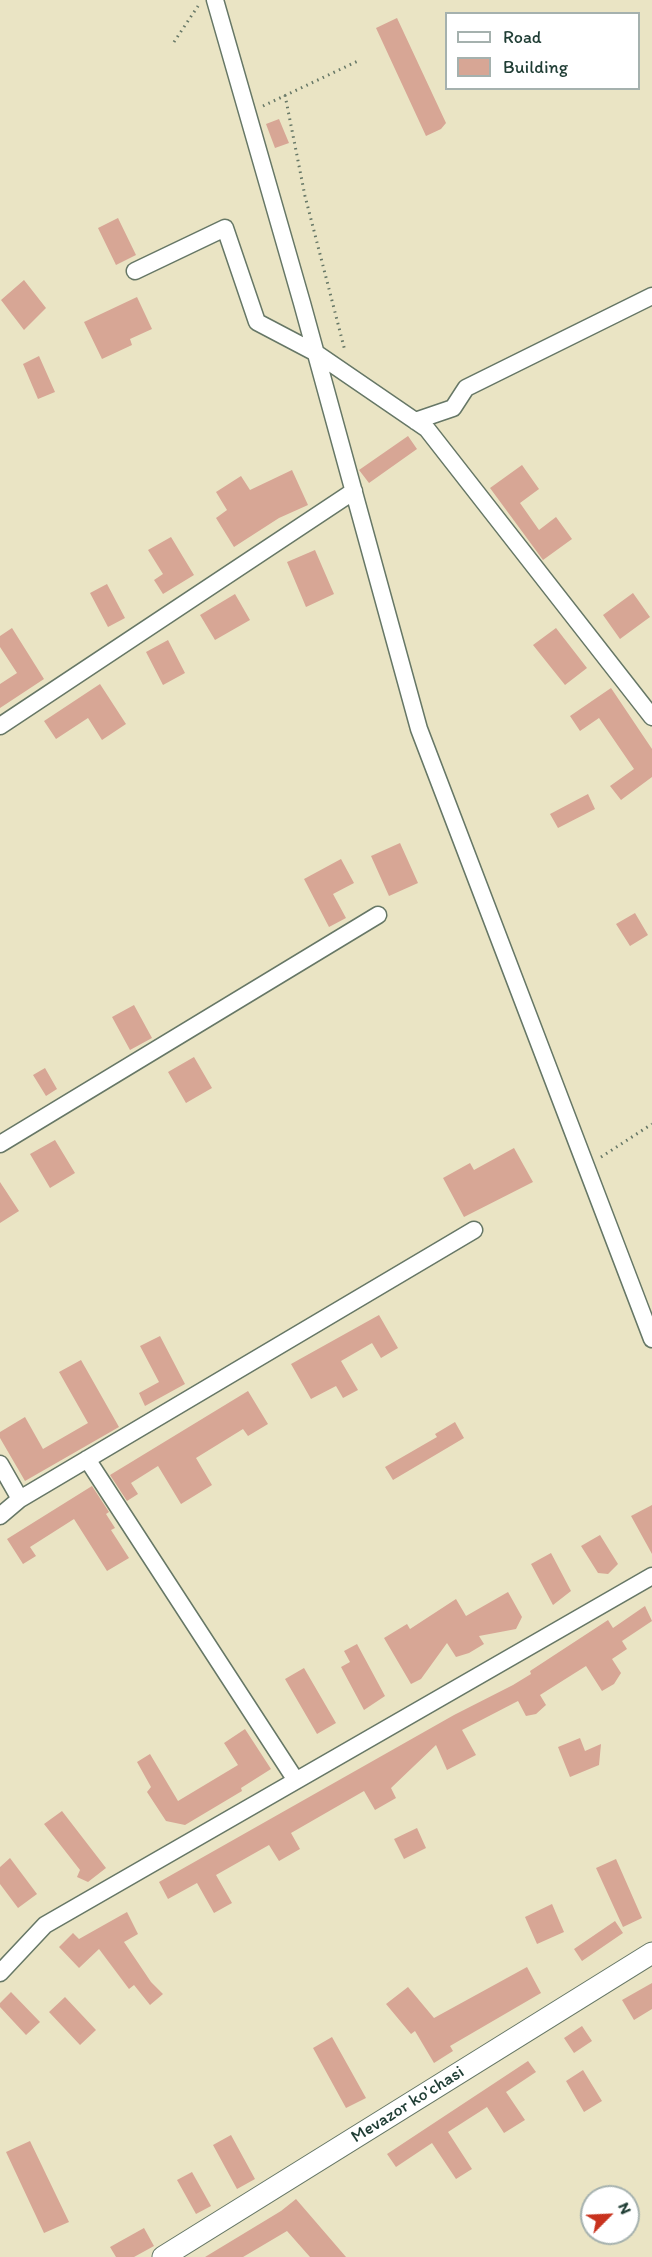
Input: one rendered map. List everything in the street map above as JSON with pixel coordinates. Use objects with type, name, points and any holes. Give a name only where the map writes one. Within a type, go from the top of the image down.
[{"type":"street","points":[[214,0],[316,353],[419,729],[652,1339]]},
{"type":"street","points":[[135,271],[225,228],[257,322],[316,353],[427,429],[652,717]]},
{"type":"street","points":[[415,421],[453,408],[466,388],[652,296]]},
{"type":"street","points":[[0,726],[354,491]]},
{"type":"street","points":[[0,1144],[378,915]]},
{"type":"street","points":[[0,1516],[20,1499],[474,1230]]},
{"type":"street","points":[[87,1459],[295,1779]]},
{"type":"street","points":[[0,1464],[20,1499]]},
{"type":"street","points":[[0,1973],[45,1925],[295,1779],[652,1576]]},
{"type":"street","name":"Mevazor ko'chasi","points":[[163,2257],[652,1953]]},
{"type":"path","points":[[174,42],[202,0]]},
{"type":"path","points":[[247,113],[360,60]]},
{"type":"path","points":[[285,95],[305,196],[351,377]]},
{"type":"path","points":[[586,1167],[652,1124]]},
{"type":"building","points":[[397,18],[446,123],[441,129],[426,136],[376,28]]},
{"type":"building","points":[[279,119],[289,143],[275,148],[266,124]]},
{"type":"building","points":[[118,218],[136,255],[116,265],[98,228]]},
{"type":"building","points":[[24,280],[46,308],[24,330],[1,300]]},
{"type":"building","points":[[137,297],[152,329],[130,339],[132,345],[102,359],[84,322]]},
{"type":"building","points":[[39,356],[55,392],[38,399],[23,364]]},
{"type":"building","points":[[408,436],[417,449],[369,483],[359,470]]},
{"type":"building","points":[[522,465],[539,489],[520,503],[539,530],[556,517],[572,539],[543,560],[490,488]]},
{"type":"building","points":[[292,470],[308,505],[279,518],[234,547],[216,518],[227,510],[216,492],[241,476],[250,490]]},
{"type":"building","points":[[171,537],[194,575],[163,594],[154,580],[163,574],[148,550]]},
{"type":"building","points":[[315,550],[334,594],[306,607],[287,562]]},
{"type":"building","points":[[107,584],[125,618],[108,627],[90,593]]},
{"type":"building","points":[[633,593],[650,617],[620,639],[603,615]]},
{"type":"building","points":[[235,594],[250,620],[215,640],[200,615]]},
{"type":"building","points":[[12,628],[44,679],[0,708],[0,684],[17,673],[0,647],[0,636]]},
{"type":"building","points":[[556,628],[587,668],[565,685],[533,645]]},
{"type":"building","points":[[168,640],[185,673],[163,685],[146,652]]},
{"type":"building","points":[[100,684],[126,724],[102,740],[88,718],[56,739],[44,721]]},
{"type":"building","points":[[611,688],[652,749],[652,777],[621,800],[610,786],[634,769],[599,718],[580,731],[570,716]]},
{"type":"building","points":[[588,794],[595,809],[558,828],[550,814]]},
{"type":"building","points":[[400,843],[418,883],[389,896],[371,856]]},
{"type":"building","points":[[341,859],[354,883],[333,894],[346,918],[329,927],[304,879]]},
{"type":"building","points":[[635,913],[648,935],[630,946],[616,924]]},
{"type":"building","points":[[134,1005],[152,1038],[130,1050],[112,1017]]},
{"type":"building","points":[[194,1057],[212,1088],[186,1103],[168,1072]]},
{"type":"building","points":[[45,1068],[57,1089],[46,1096],[33,1075]]},
{"type":"building","points":[[55,1140],[75,1173],[50,1188],[30,1154]]},
{"type":"building","points":[[514,1148],[533,1182],[464,1217],[443,1178],[470,1163],[474,1170]]},
{"type":"building","points":[[0,1182],[19,1211],[0,1223]]},
{"type":"building","points":[[379,1315],[398,1348],[381,1358],[372,1343],[341,1361],[358,1390],[343,1398],[336,1386],[311,1399],[291,1364]]},
{"type":"building","points":[[160,1336],[185,1384],[145,1406],[139,1393],[159,1382],[140,1346]]},
{"type":"building","points":[[81,1360],[119,1427],[25,1481],[0,1438],[0,1432],[25,1417],[43,1449],[88,1423],[59,1372]]},
{"type":"building","points":[[248,1391],[268,1424],[248,1436],[243,1429],[196,1458],[212,1485],[181,1504],[158,1466],[131,1483],[138,1494],[127,1501],[110,1475]]},
{"type":"building","points":[[455,1422],[464,1438],[393,1480],[385,1467],[437,1437],[435,1434]]},
{"type":"building","points":[[92,1486],[109,1512],[106,1514],[115,1528],[111,1530],[129,1558],[107,1571],[74,1519],[30,1547],[36,1556],[23,1564],[7,1539]]},
{"type":"building","points":[[652,1505],[652,1554],[631,1516]]},
{"type":"building","points":[[600,1535],[618,1564],[608,1574],[598,1573],[581,1546]]},
{"type":"building","points":[[551,1553],[571,1591],[553,1605],[531,1564]]},
{"type":"building","points":[[508,1592],[522,1617],[516,1629],[479,1636],[484,1644],[469,1653],[456,1657],[447,1643],[421,1679],[411,1684],[384,1638],[407,1624],[410,1629],[456,1599],[466,1616]]},
{"type":"building","points":[[645,1606],[652,1621],[622,1641],[627,1649],[612,1659],[621,1673],[614,1684],[602,1691],[586,1666],[540,1695],[546,1705],[536,1714],[526,1716],[518,1701],[462,1730],[476,1755],[447,1770],[436,1745],[391,1788],[396,1798],[375,1810],[364,1791],[291,1833],[300,1849],[279,1861],[269,1845],[216,1875],[232,1903],[214,1913],[197,1883],[168,1899],[159,1882],[454,1715],[513,1685],[531,1674],[530,1671],[608,1620],[613,1628]]},
{"type":"building","points":[[357,1644],[385,1696],[364,1710],[341,1667],[350,1662],[344,1651]]},
{"type":"building","points":[[304,1668],[336,1723],[317,1734],[285,1679]]},
{"type":"building","points":[[245,1729],[271,1769],[241,1788],[242,1791],[185,1825],[166,1821],[147,1792],[151,1787],[137,1762],[150,1754],[178,1801],[238,1765],[224,1743]]},
{"type":"building","points":[[580,1738],[585,1751],[601,1744],[599,1765],[570,1777],[558,1747]]},
{"type":"building","points":[[62,1811],[106,1868],[88,1882],[77,1877],[80,1870],[44,1824]]},
{"type":"building","points":[[417,1828],[426,1848],[404,1859],[394,1839]]},
{"type":"building","points":[[10,1858],[37,1894],[18,1908],[0,1884],[0,1867]]},
{"type":"building","points":[[616,1859],[642,1918],[623,1927],[596,1868]]},
{"type":"building","points":[[552,1904],[564,1932],[537,1944],[525,1917]]},
{"type":"building","points":[[127,1912],[138,1934],[124,1942],[151,1982],[163,1994],[150,2005],[134,1985],[129,1989],[99,1949],[79,1968],[59,1947],[73,1933],[79,1939]]},
{"type":"building","points":[[615,1921],[623,1933],[582,1961],[574,1949]]},
{"type":"building","points":[[527,1967],[541,1993],[450,2046],[453,2051],[434,2063],[415,2031],[411,2034],[386,2004],[408,1987],[434,2018]]},
{"type":"building","points":[[652,1983],[652,2009],[634,2020],[622,2000]]},
{"type":"building","points":[[11,1992],[40,2022],[26,2035],[0,2007],[0,2003]]},
{"type":"building","points":[[65,1997],[96,2030],[80,2045],[49,2012]]},
{"type":"building","points":[[582,2026],[592,2041],[574,2053],[564,2038]]},
{"type":"building","points":[[332,2037],[366,2098],[346,2108],[313,2048]]},
{"type":"building","points":[[528,2061],[536,2072],[506,2092],[525,2120],[504,2133],[487,2107],[448,2132],[472,2169],[456,2179],[432,2143],[396,2167],[387,2154]]},
{"type":"building","points":[[583,2070],[602,2101],[584,2112],[566,2081]]},
{"type":"building","points":[[231,2135],[255,2179],[237,2189],[213,2145]]},
{"type":"building","points":[[30,2141],[69,2222],[44,2233],[6,2152]]},
{"type":"building","points":[[192,2172],[211,2206],[196,2214],[177,2180]]},
{"type":"building","points":[[296,2199],[346,2257],[310,2257],[287,2231],[243,2257],[205,2257],[281,2211]]},
{"type":"building","points":[[144,2228],[154,2246],[134,2257],[116,2257],[110,2247]]}]
